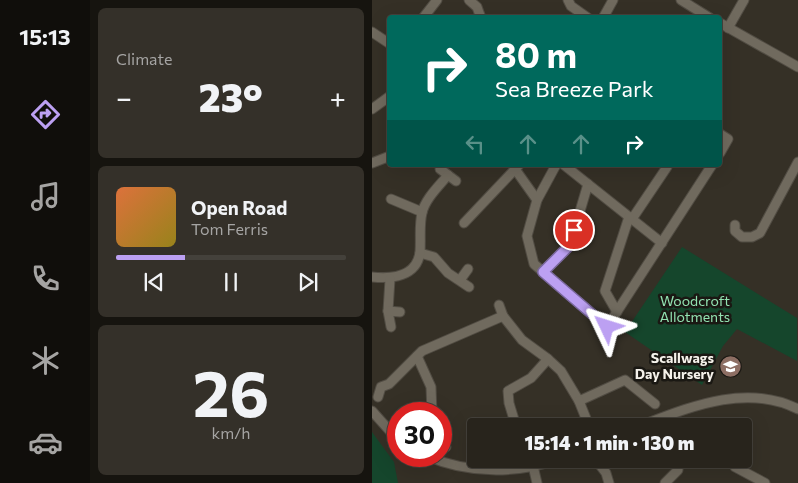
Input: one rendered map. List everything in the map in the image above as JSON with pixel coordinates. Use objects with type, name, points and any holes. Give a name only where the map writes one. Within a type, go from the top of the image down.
[{"type":"street","points":[[425,15],[437,0]]},
{"type":"street","points":[[469,0],[477,7],[480,15]]},
{"type":"street","points":[[568,0],[571,6],[584,15]]},
{"type":"street","points":[[605,15],[613,0]]},
{"type":"street","points":[[681,0],[705,15]]},
{"type":"street","points":[[728,28],[744,0]]},
{"type":"street","points":[[722,24],[798,67]]},
{"type":"street","points":[[372,32],[387,42]]},
{"type":"street","points":[[372,108],[387,98]]},
{"type":"street","points":[[722,135],[728,139],[722,150]]},
{"type":"street","points":[[372,163],[387,157]]},
{"type":"street","points":[[735,224],[735,231],[742,238],[752,237],[760,233],[798,162]]},
{"type":"street","points":[[464,223],[517,167],[537,200]]},
{"type":"street","points":[[555,167],[537,200],[527,236],[534,264],[607,327],[711,167]]},
{"type":"street","points":[[567,167],[662,243]]},
{"type":"street","points":[[617,312],[604,291],[631,218],[668,167]]},
{"type":"street","points":[[440,169],[456,182]]},
{"type":"street","points":[[372,277],[390,279],[401,276],[412,269],[420,252],[422,212],[448,175]]},
{"type":"street","points":[[543,272],[570,245],[588,184]]},
{"type":"street","points":[[391,199],[422,212]]},
{"type":"street","points":[[420,252],[434,257],[448,273],[469,287]]},
{"type":"street","points":[[460,280],[468,269]]},
{"type":"street","points":[[390,279],[388,311],[391,327]]},
{"type":"street","points":[[499,305],[503,316],[522,340],[561,371],[579,401],[586,418]]},
{"type":"street","points":[[388,311],[400,312]]},
{"type":"street","points":[[378,397],[382,387],[389,384],[422,351],[503,316]]},
{"type":"street","points":[[417,356],[431,387],[432,402]]},
{"type":"street","points":[[514,418],[508,391],[531,378],[548,359]]},
{"type":"street","points":[[579,401],[625,380],[655,404]]},
{"type":"street","points":[[665,418],[728,398],[749,396],[771,399],[798,409]]},
{"type":"street","points":[[372,411],[387,428]]},
{"type":"street","points":[[452,463],[467,467]]},
{"type":"street","points":[[470,468],[496,470],[514,468]]},
{"type":"street","points":[[533,468],[537,483]]},
{"type":"street","points":[[602,468],[609,483]]},
{"type":"street","points":[[606,473],[615,468]]},
{"type":"street","points":[[665,483],[675,476],[678,468]]},
{"type":"street","points":[[737,468],[765,483]]},
{"type":"green space","name":"Woodcroft Allotments","points":[[682,247],[797,318],[797,361],[737,329],[723,346],[702,385],[625,332]]},
{"type":"green space","points":[[372,432],[387,452],[387,467],[395,467],[398,483],[372,483]]},
{"type":"place","name":"Scallwags Day Nursery","points":[[730,366]]},
{"type":"route","points":[[574,230],[570,245],[543,272],[607,327]]}]
